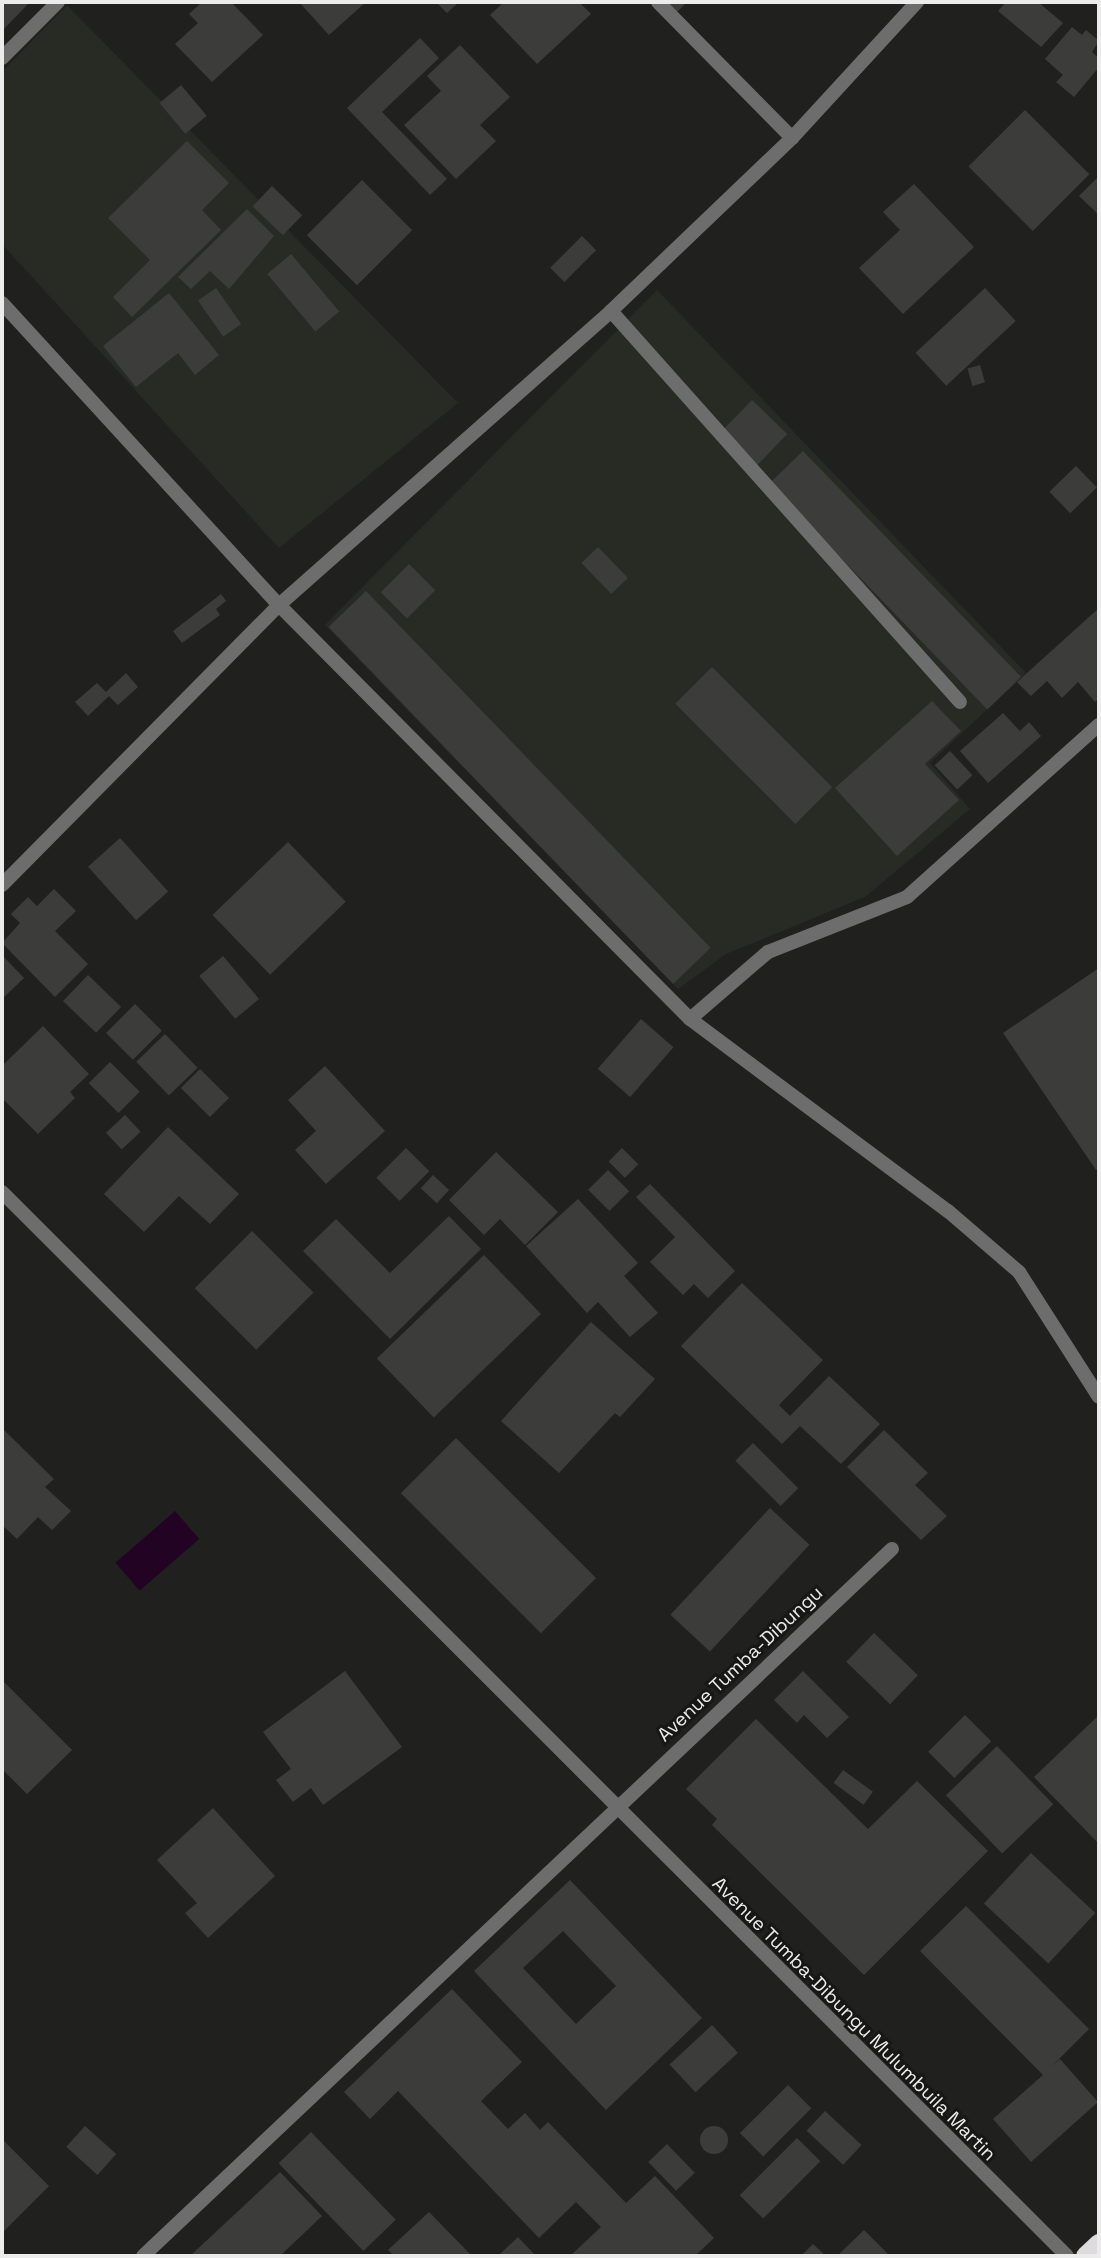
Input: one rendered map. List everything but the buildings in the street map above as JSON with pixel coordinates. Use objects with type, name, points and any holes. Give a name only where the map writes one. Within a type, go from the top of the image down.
[{"type":"highway","points":[[1086,2256],[1099,2244]]},
{"type":"street","points":[[2,58],[58,2]]},
{"type":"street","points":[[658,2],[792,138]]},
{"type":"street","points":[[2,884],[279,605],[611,311],[792,138],[917,2]]},
{"type":"street","points":[[2,303],[279,605],[691,1019],[948,1211],[1019,1272],[1099,1397]]},
{"type":"street","points":[[611,311],[960,702]]},
{"type":"street","points":[[691,1019],[768,952],[907,897],[1099,725]]},
{"type":"street","name":"Avenue Tumba-Dibungu Mulumbuila Martin","points":[[2,1192],[615,1808],[1067,2256]]},
{"type":"street","name":"Avenue Tumba-Dibungu","points":[[143,2256],[892,1549]]},
{"type":"shaded area","points":[[67,5],[458,403],[279,548],[2,244],[2,72]]},
{"type":"shaded area","points":[[657,290],[1026,673],[930,763],[970,809],[865,897],[726,954],[678,989],[325,625]]},
{"type":"shaded area","points":[[175,1511],[199,1539],[140,1591],[115,1563]]}]
